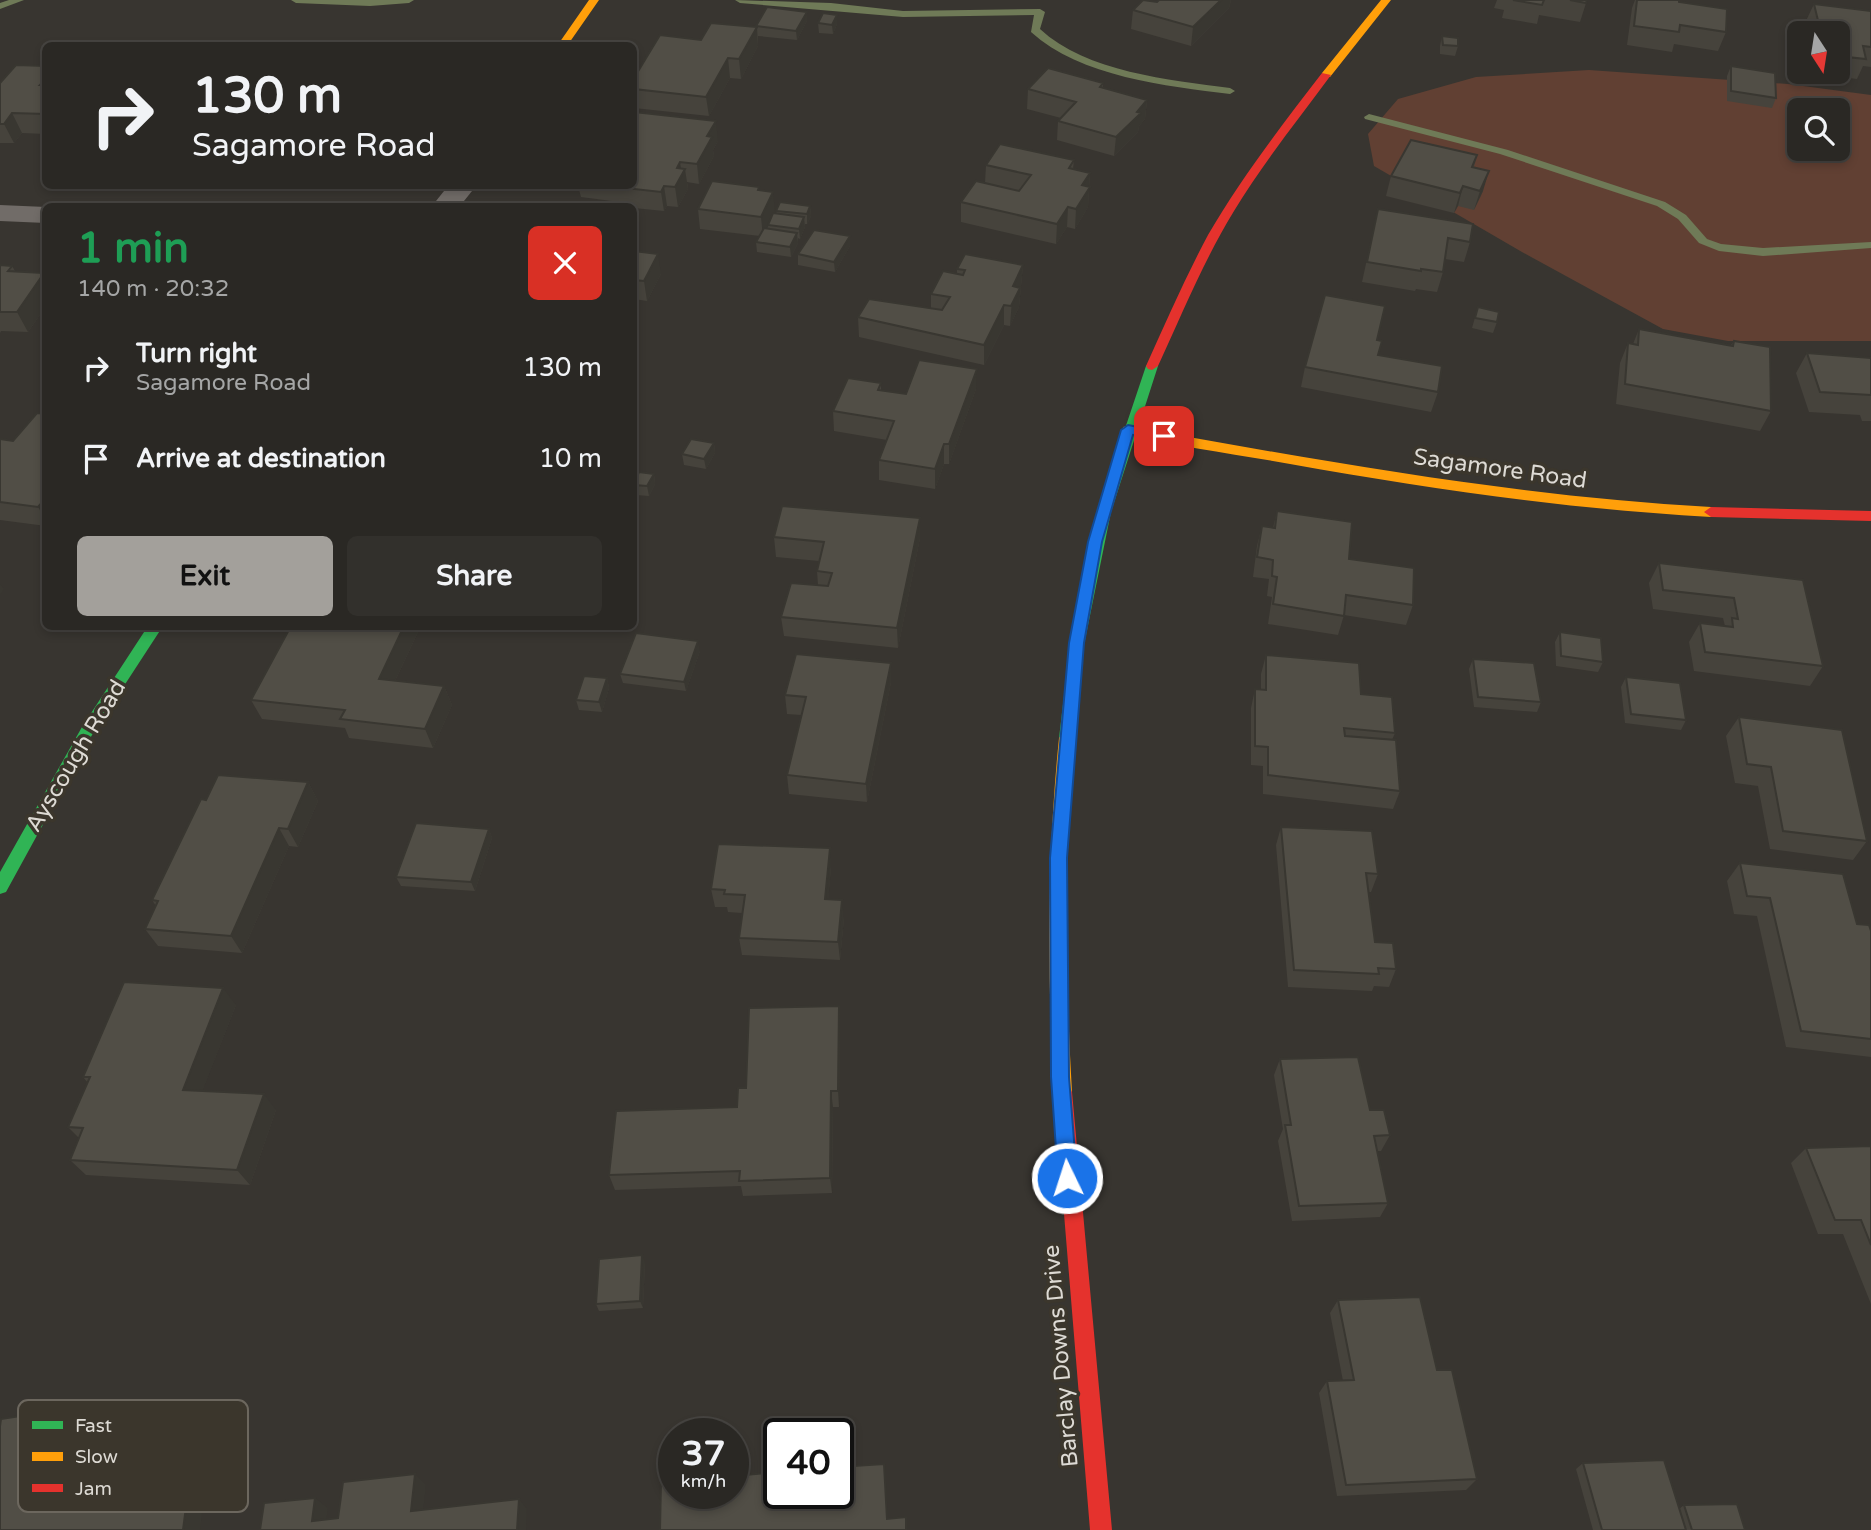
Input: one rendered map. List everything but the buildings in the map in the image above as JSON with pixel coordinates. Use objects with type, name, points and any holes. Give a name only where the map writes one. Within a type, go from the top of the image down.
[{"type":"street","points":[[565,42],[594,0]]},
{"type":"street","name":"Barclay Downs Drive","points":[[1101,1530],[1060,1077],[1059,858],[1071,689],[1087,579],[1105,501],[1128,430],[1161,342],[1201,259],[1282,133],[1386,0]]},
{"type":"street","points":[[448,203],[460,189]]},
{"type":"street","points":[[0,213],[42,215]]},
{"type":"street","name":"Sagamore Road","points":[[1128,430],[1406,480],[1584,504],[1660,510],[1871,516]]},
{"type":"street","name":"Ayscough Road","points":[[0,887],[87,731],[153,630]]},
{"type":"shaded area","points":[[1589,70],[1788,84],[1871,95],[1871,341],[1728,341],[1663,329],[1522,252],[1374,166],[1368,134],[1398,99],[1476,77]]},
{"type":"waterway","points":[[0,6],[19,0]]},
{"type":"waterway","points":[[296,0],[370,3],[409,0]]},
{"type":"waterway","points":[[740,0],[903,14],[1040,12],[1035,30],[1049,43],[1070,55],[1155,79],[1230,91]]},
{"type":"waterway","points":[[1369,117],[1504,152],[1661,204],[1682,217],[1703,241],[1719,247],[1763,252],[1871,245]]},
{"type":"traffic: fast","points":[[1067,738],[1077,645],[1104,512],[1152,366]]},
{"type":"traffic: fast","points":[[0,887],[87,731],[153,630]]},
{"type":"traffic: slow","points":[[565,42],[594,0]]},
{"type":"traffic: slow","points":[[1326,75],[1386,0]]},
{"type":"traffic: slow","points":[[1128,430],[1491,492],[1637,508],[1711,512]]},
{"type":"traffic: slow","points":[[1063,1092],[1057,915],[1067,738]]},
{"type":"traffic: jam","points":[[1152,366],[1195,271],[1229,210],[1326,75]]},
{"type":"traffic: jam","points":[[1711,512],[1871,516]]},
{"type":"traffic: jam","points":[[1063,1092],[1101,1530]]},
{"type":"route","points":[[1067,1178],[1060,1077],[1059,858],[1071,689],[1077,643],[1089,567],[1105,501],[1128,430],[1164,436]]}]
